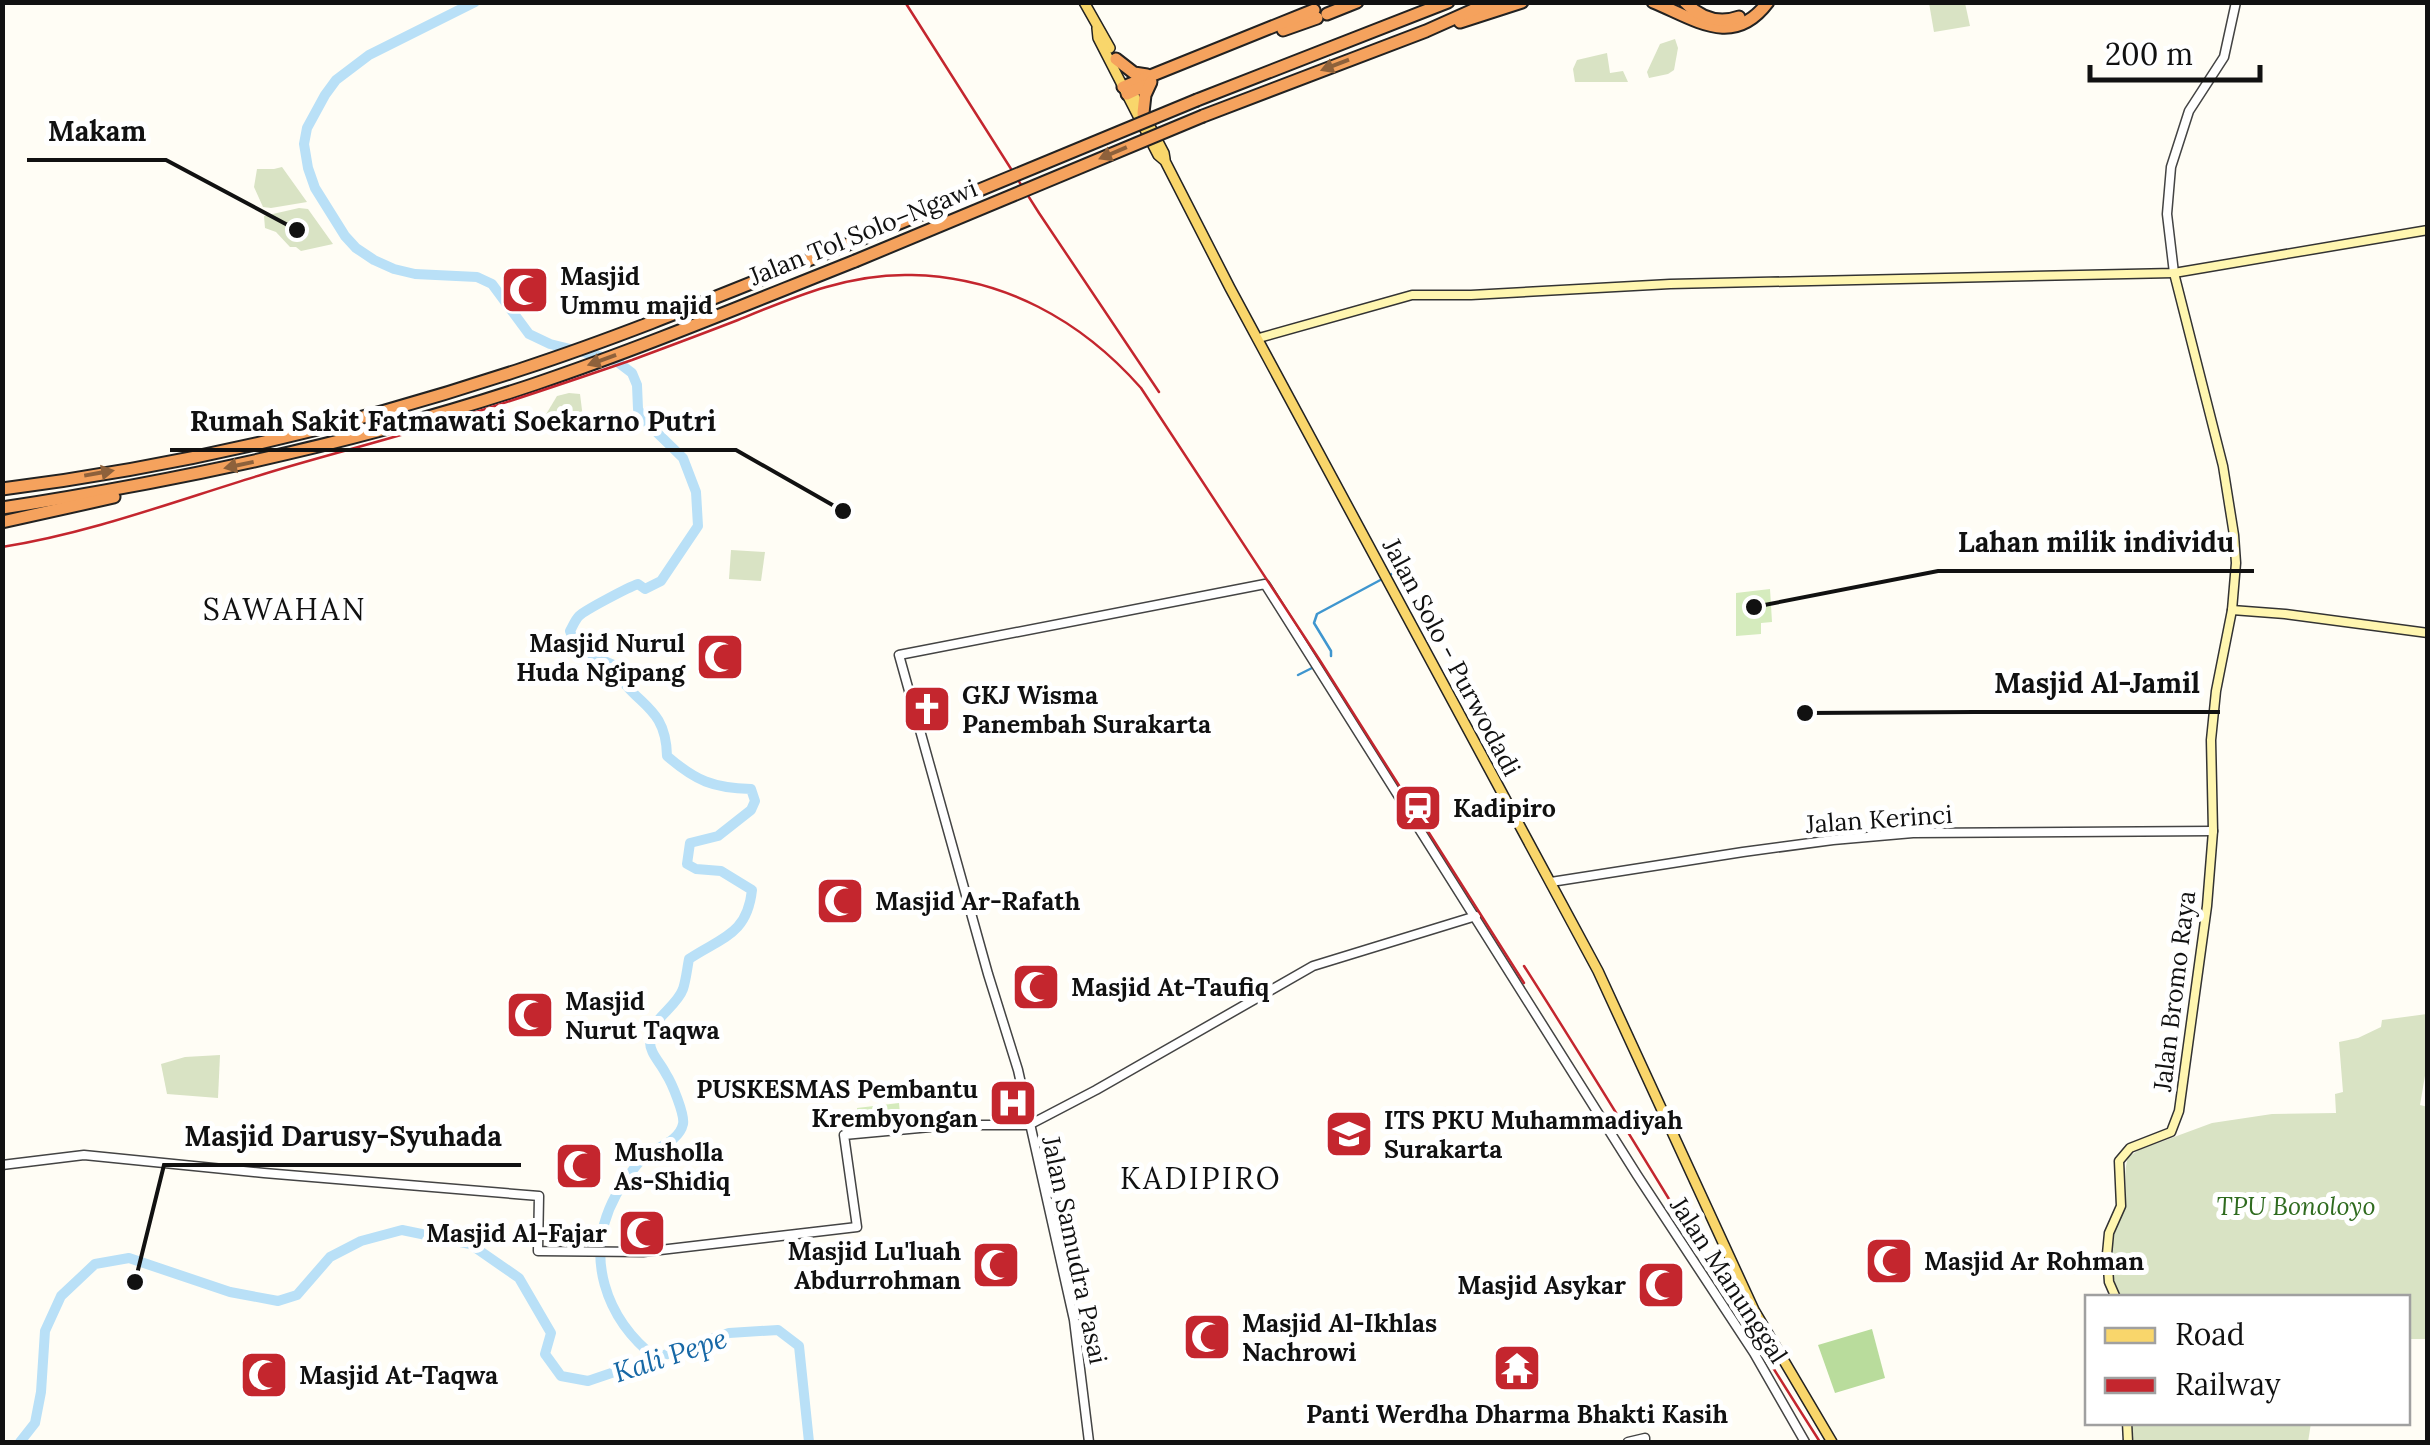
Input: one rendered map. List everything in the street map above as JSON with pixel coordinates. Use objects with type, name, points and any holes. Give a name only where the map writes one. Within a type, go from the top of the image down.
[{"type":"highway","points":[[1127,89],[1324,10],[1357,2]]},
{"type":"highway","points":[[1411,17],[1440,2]]},
{"type":"highway","name":"Jalan Tol Solo–Ngawi","points":[[2,489],[260,442],[394,408],[524,368],[646,325],[1448,2]]},
{"type":"highway","name":"Jalan Tol Solo–Ngawi","points":[[2,508],[161,482],[353,438],[536,384],[668,336],[1492,2]]},
{"type":"highway","points":[[1426,31],[1522,2]]},
{"type":"highway","points":[[1654,2],[1701,24],[1723,29],[1746,22],[1768,2]]},
{"type":"highway","points":[[1685,2],[1701,16],[1718,20],[1732,20],[1759,2]]},
{"type":"highway","points":[[1111,55],[1134,73],[1150,79]]},
{"type":"highway","points":[[1143,113],[1150,79]]},
{"type":"highway","points":[[2,522],[118,496],[161,482]]},
{"type":"main road","name":"Jalan Solo - Purwodadi","points":[[1084,2],[1098,28],[1098,38],[1111,55],[1158,155],[1551,882],[1607,990],[1754,1310],[1832,1442]]},
{"type":"main road","name":"Jalan Solo - Purwodadi","points":[[1127,89],[1164,153],[1164,161]]},
{"type":"main road","points":[[1258,338],[1412,295],[2174,273],[2428,230]]},
{"type":"main road","points":[[2174,273],[2223,466],[2236,563],[2211,740],[2213,831]]},
{"type":"main road","points":[[2232,610],[2428,633]]},
{"type":"main road","name":"Jalan Bromo Raya","points":[[2114,1295],[2107,1254],[2109,1232],[2121,1206],[2118,1161],[2130,1148],[2171,1132],[2177,1120],[2207,906],[2213,831]]},
{"type":"street","points":[[2174,273],[2166,197],[2171,167],[2189,111],[2224,57],[2236,2]]},
{"type":"street","name":"Jalan Samudra Pasai","points":[[1090,1442],[1074,1320],[1018,1070],[900,656],[1265,584],[1476,916]]},
{"type":"street","name":"Jalan Kerinci","points":[[1551,882],[1761,849],[1912,833],[2213,831]]},
{"type":"street","points":[[2,1165],[84,1156],[539,1196],[538,1250],[644,1252],[857,1226],[844,1135],[936,1126],[1029,1125],[1312,966],[1476,916]]},
{"type":"street","name":"Jalan Manunggal","points":[[1476,916],[1754,1353],[1805,1442]]},
{"type":"street","points":[[1628,1442],[1645,1438],[1645,1442]]},
{"type":"green space","points":[[1929,3],[1965,3],[1970,26],[1934,32]]},
{"type":"green space","points":[[1675,39],[1678,48],[1674,70],[1649,78],[1647,72],[1660,44]]},
{"type":"green space","points":[[1607,53],[1610,73],[1623,71],[1628,82],[1575,82],[1573,69],[1577,60]]},
{"type":"green space","points":[[282,167],[307,202],[263,207],[254,187],[257,169]]},
{"type":"green space","points":[[308,209],[333,244],[301,251],[265,228],[264,216]]},
{"type":"green space","points":[[580,394],[583,418],[551,421],[545,416],[557,396]]},
{"type":"green space","points":[[731,550],[765,552],[761,581],[729,579]]},
{"type":"green space","points":[[1770,589],[1772,622],[1761,623],[1761,634],[1736,636],[1736,593]]},
{"type":"green space","name":"TPU Bonoloyo","points":[[2427,1014],[2427,1064],[2420,1105],[2428,1107],[2427,1339],[2410,1339],[2410,1295],[2121,1295],[2113,1273],[2111,1243],[2115,1223],[2125,1205],[2128,1157],[2212,1123],[2272,1114],[2336,1113],[2335,1094],[2343,1092],[2339,1042],[2381,1027],[2382,1020]]},
{"type":"green space","points":[[220,1055],[218,1098],[167,1094],[161,1064],[185,1057]]},
{"type":"green space","points":[[899,1103],[901,1125],[858,1130],[857,1108]]},
{"type":"green space","points":[[1872,1329],[1885,1378],[1835,1393],[1818,1345]]},
{"type":"green space","points":[[2132,1425],[2311,1425],[2308,1442],[2132,1442]]},
{"type":"waterway","points":[[475,2],[369,55],[336,80],[307,128],[304,144],[315,188],[356,248],[394,269],[477,277],[492,284],[529,334],[550,344],[615,360],[632,373],[643,419],[683,458],[696,492],[698,526],[661,581],[645,589],[638,584],[598,604],[579,616],[570,631],[582,648],[614,665],[629,689],[654,714],[661,725],[667,756],[706,781],[751,789],[755,801],[751,810],[718,836],[690,843],[687,864],[696,869],[721,871],[752,890],[749,905],[739,926],[689,959],[680,996],[651,1033],[651,1049],[675,1091],[683,1124],[677,1135],[643,1158],[628,1176],[606,1218],[601,1240],[601,1263],[612,1305],[624,1325],[657,1359]]},
{"type":"waterway","points":[[1331,656],[1314,623],[1317,614],[1399,570]]},
{"type":"waterway","points":[[1298,675],[1312,668]]},
{"type":"waterway","name":"Kali Pepe","points":[[20,1442],[35,1423],[45,1331],[61,1296],[95,1264],[129,1258],[230,1292],[278,1301],[297,1295],[330,1257],[361,1241],[402,1230],[470,1244],[519,1278],[551,1333],[545,1354],[561,1376],[588,1381],[729,1333],[778,1330],[799,1346],[809,1442]]},
{"type":"railway","points":[[905,2],[1159,392]]},
{"type":"railway","points":[[2,547],[101,525],[481,410],[632,360],[844,282],[912,275],[978,284],[1009,294],[1066,323],[1093,342],[1141,388],[1524,983]]},
{"type":"railway","points":[[1524,966],[1820,1442]]},
{"type":"place","name":"Makam","points":[[297,230]]},
{"type":"place","name":"Masjid Ummu majid","points":[[525,290]]},
{"type":"place","name":"Rumah Sakit Fatmawati Soekarno Putri","points":[[843,511]]},
{"type":"place","name":"Lahan milik individu","points":[[1754,607]]},
{"type":"place","name":"Masjid Nurul Huda Ngipang","points":[[720,657]]},
{"type":"place","name":"GKJ Wisma Panembah Surakarta","points":[[927,709]]},
{"type":"place","name":"Masjid Al-Jamil","points":[[1805,713]]},
{"type":"place","name":"Kadipiro","points":[[1418,808]]},
{"type":"place","name":"Masjid Ar-Rafath","points":[[840,901]]},
{"type":"place","name":"Masjid At-Taufiq","points":[[1036,987]]},
{"type":"place","name":"Masjid Nurut Taqwa","points":[[530,1015]]},
{"type":"place","name":"PUSKESMAS Pembantu Krembyongan","points":[[1013,1103]]},
{"type":"place","name":"ITS PKU Muhammadiyah Surakarta","points":[[1349,1134]]},
{"type":"place","name":"Musholla As-Shidiq","points":[[579,1166]]},
{"type":"place","name":"Masjid Al-Fajar","points":[[642,1233]]},
{"type":"place","name":"Masjid Ar Rohman","points":[[1889,1261]]},
{"type":"place","name":"Masjid Lu'luah Abdurrohman","points":[[996,1265]]},
{"type":"place","name":"Masjid Darusy-Syuhada","points":[[135,1282]]},
{"type":"place","name":"Masjid Asykar","points":[[1661,1285]]},
{"type":"place","name":"Masjid Al-Ikhlas Nachrowi","points":[[1207,1337]]},
{"type":"place","name":"Panti Werdha Dharma Bhakti Kasih","points":[[1517,1368]]},
{"type":"place","name":"Masjid At-Taqwa","points":[[264,1375]]},
{"type":"district","name":"SAWAHAN","points":[[285,610]]},
{"type":"district","name":"KADIPIRO","points":[[1201,1179]]}]
